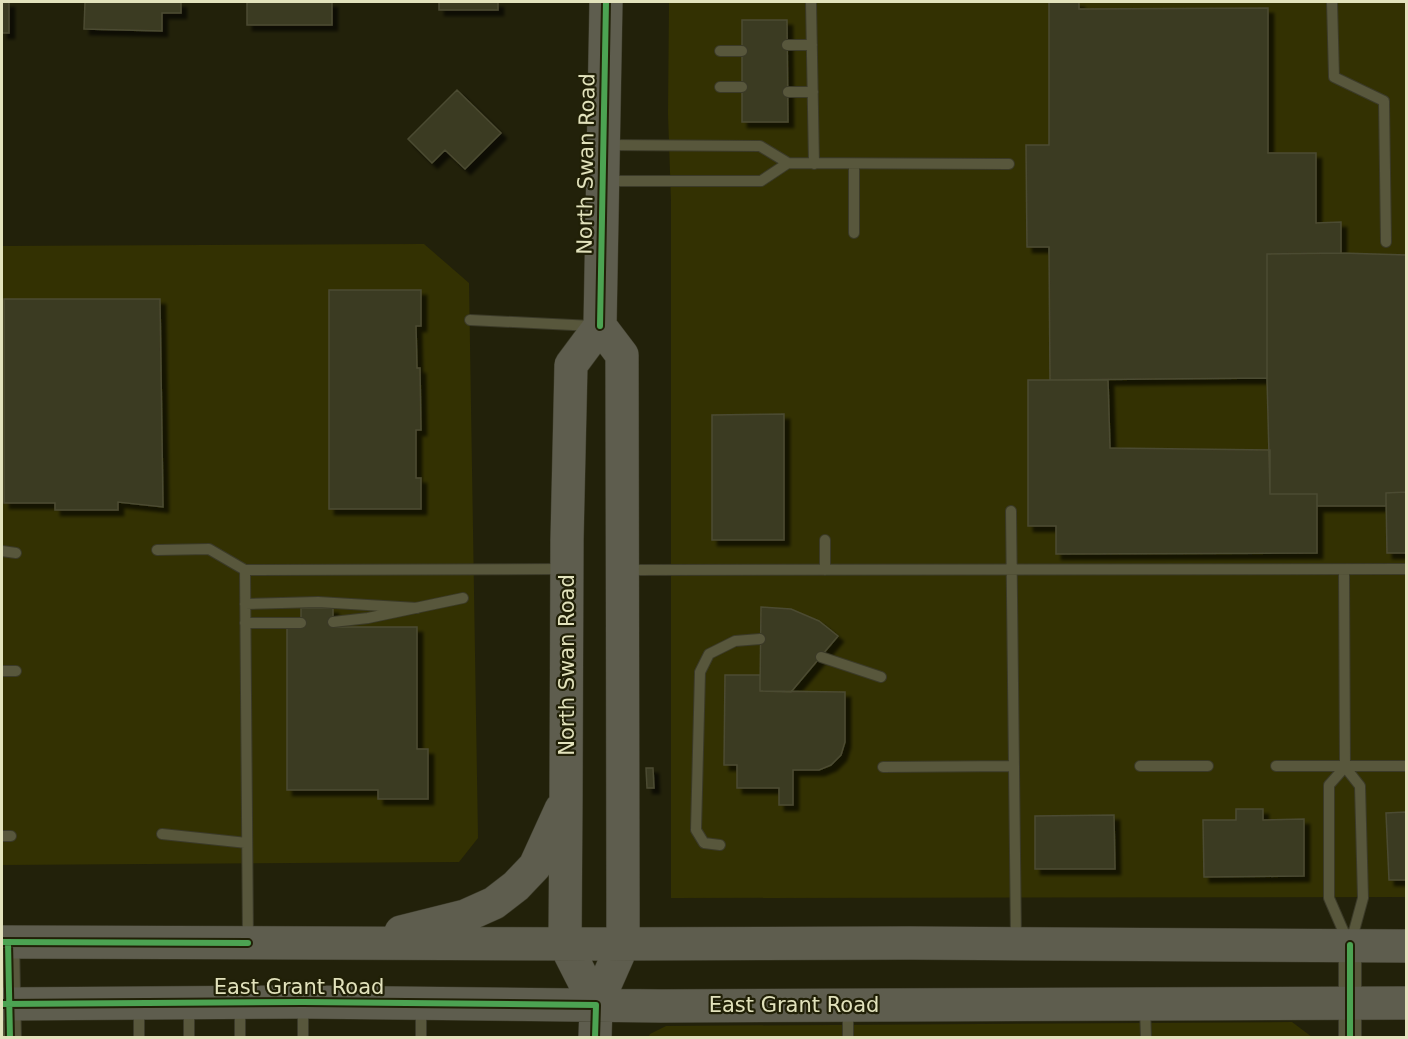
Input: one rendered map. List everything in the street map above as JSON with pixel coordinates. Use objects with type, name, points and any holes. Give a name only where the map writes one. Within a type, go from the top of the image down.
[{"type":"main road","name":"North Swan Road","points":[[596,1005],[565,944],[567,569],[571,365],[600,326],[605,59],[612,6]]},
{"type":"main road","name":"North Swan Road","points":[[596,1038],[596,1005],[623,944],[622,355],[600,326]]},
{"type":"main road","points":[[357,943],[465,916],[494,903],[516,886],[535,866],[566,799]]},
{"type":"main road","name":"East Grant Road","points":[[4,942],[1407,946]]},
{"type":"main road","name":"East Grant Road","points":[[6,1004],[240,1002],[596,1005],[1407,1003]]},
{"type":"street","points":[[4,942],[6,1004],[10,1038]]},
{"type":"street","points":[[1350,945],[1350,1038]]},
{"type":"lane","points":[[811,2],[814,164]]},
{"type":"lane","points":[[1332,2],[1334,77],[1384,101],[1386,242]]},
{"type":"lane","points":[[787,45],[812,45]]},
{"type":"lane","points":[[720,51],[742,51]]},
{"type":"lane","points":[[720,87],[742,87]]},
{"type":"lane","points":[[788,92],[813,92]]},
{"type":"lane","points":[[603,146],[760,146],[788,164]]},
{"type":"lane","points":[[603,181],[761,181],[788,164],[1009,164]]},
{"type":"lane","points":[[854,164],[854,233]]},
{"type":"lane","points":[[470,320],[600,326]]},
{"type":"lane","points":[[1011,511],[1016,944]]},
{"type":"lane","points":[[825,540],[825,570]]},
{"type":"lane","points":[[157,550],[209,549],[245,570],[567,569]]},
{"type":"lane","points":[[2,551],[16,553]]},
{"type":"lane","points":[[623,570],[1407,569]]},
{"type":"lane","points":[[245,570],[248,943]]},
{"type":"lane","points":[[1344,570],[1345,767],[1360,786],[1363,898],[1350,945]]},
{"type":"lane","points":[[333,622],[368,618],[463,598]]},
{"type":"lane","points":[[245,604],[318,602],[417,608]]},
{"type":"lane","points":[[245,623],[301,623]]},
{"type":"lane","points":[[720,845],[704,843],[696,831],[700,672],[709,654],[735,641],[760,639]]},
{"type":"lane","points":[[821,657],[881,677]]},
{"type":"lane","points":[[2,671],[16,671]]},
{"type":"lane","points":[[883,767],[1014,766]]},
{"type":"lane","points":[[1140,766],[1208,766]]},
{"type":"lane","points":[[1275,766],[1407,766]]},
{"type":"lane","points":[[1345,767],[1329,785],[1329,898],[1350,945]]},
{"type":"lane","points":[[162,834],[247,843]]},
{"type":"lane","points":[[240,1002],[240,1038]]},
{"type":"lane","points":[[303,1002],[303,1038]]},
{"type":"lane","points":[[139,1003],[140,1038]]},
{"type":"lane","points":[[189,1003],[189,1038]]},
{"type":"lane","points":[[1145,1003],[1146,1038]]},
{"type":"lane","points":[[421,1004],[422,1038]]},
{"type":"lane","points":[[848,1005],[848,1038]]},
{"type":"shaded area","points":[[669,2],[1406,2],[1406,897],[671,898]]},
{"type":"shaded area","points":[[424,244],[469,283],[478,838],[459,862],[2,865],[2,246]]},
{"type":"shaded area","points":[[1292,1022],[1312,1037],[648,1038],[650,1034],[666,1026]]},
{"type":"building","points":[[2,2],[9,2],[9,33],[2,33]]},
{"type":"building","points":[[85,2],[181,2],[181,13],[162,13],[162,31],[84,29]]},
{"type":"building","points":[[247,2],[332,2],[332,25],[247,25]]},
{"type":"building","points":[[439,2],[498,2],[498,10],[439,10]]},
{"type":"building","points":[[1049,2],[1079,2],[1079,9],[1268,8],[1268,153],[1316,153],[1316,223],[1341,222],[1341,253],[1267,254],[1267,378],[1050,380],[1049,247],[1027,247],[1026,145],[1049,145]]},
{"type":"building","points":[[742,20],[787,20],[788,122],[742,122]]},
{"type":"building","points":[[457,90],[501,133],[465,169],[445,150],[432,163],[408,139]]},
{"type":"building","points":[[1267,254],[1406,255],[1406,492],[1386,493],[1386,506],[1317,506],[1317,494],[1270,494]]},
{"type":"building","points":[[329,290],[421,290],[421,326],[416,326],[417,368],[420,368],[421,430],[416,430],[416,478],[421,478],[421,509],[329,509]]},
{"type":"building","points":[[4,299],[160,299],[163,507],[118,502],[118,510],[55,510],[55,503],[4,503]]},
{"type":"building","points":[[1028,380],[1108,380],[1110,448],[1270,450],[1270,494],[1317,494],[1317,553],[1056,554],[1056,526],[1028,526]]},
{"type":"building","points":[[784,414],[784,540],[712,540],[712,415]]},
{"type":"building","points":[[1406,492],[1406,553],[1387,553],[1386,493]]},
{"type":"building","points":[[761,607],[791,609],[819,621],[838,636],[791,692],[760,691]]},
{"type":"building","points":[[301,608],[333,608],[333,627],[417,627],[417,749],[428,749],[428,799],[378,799],[378,790],[287,790],[287,627],[301,627]]},
{"type":"building","points":[[725,675],[760,675],[760,691],[845,692],[845,742],[841,755],[831,765],[819,770],[793,770],[793,805],[779,805],[779,788],[737,788],[737,765],[724,765]]},
{"type":"building","points":[[646,768],[653,768],[654,788],[647,788]]},
{"type":"building","points":[[1236,809],[1263,809],[1263,820],[1304,819],[1304,876],[1204,877],[1203,820],[1236,820]]},
{"type":"building","points":[[1406,812],[1406,880],[1389,880],[1386,813]]},
{"type":"building","points":[[1114,815],[1115,869],[1035,869],[1035,816]]},
{"type":"cycle path","points":[[600,326],[606,2]]},
{"type":"cycle path","points":[[2,942],[248,943]]},
{"type":"cycle path","points":[[8,942],[10,1038]]},
{"type":"cycle path","points":[[1350,945],[1350,1038]]},
{"type":"cycle path","points":[[2,1004],[303,1002],[596,1005],[595,1038]]}]
